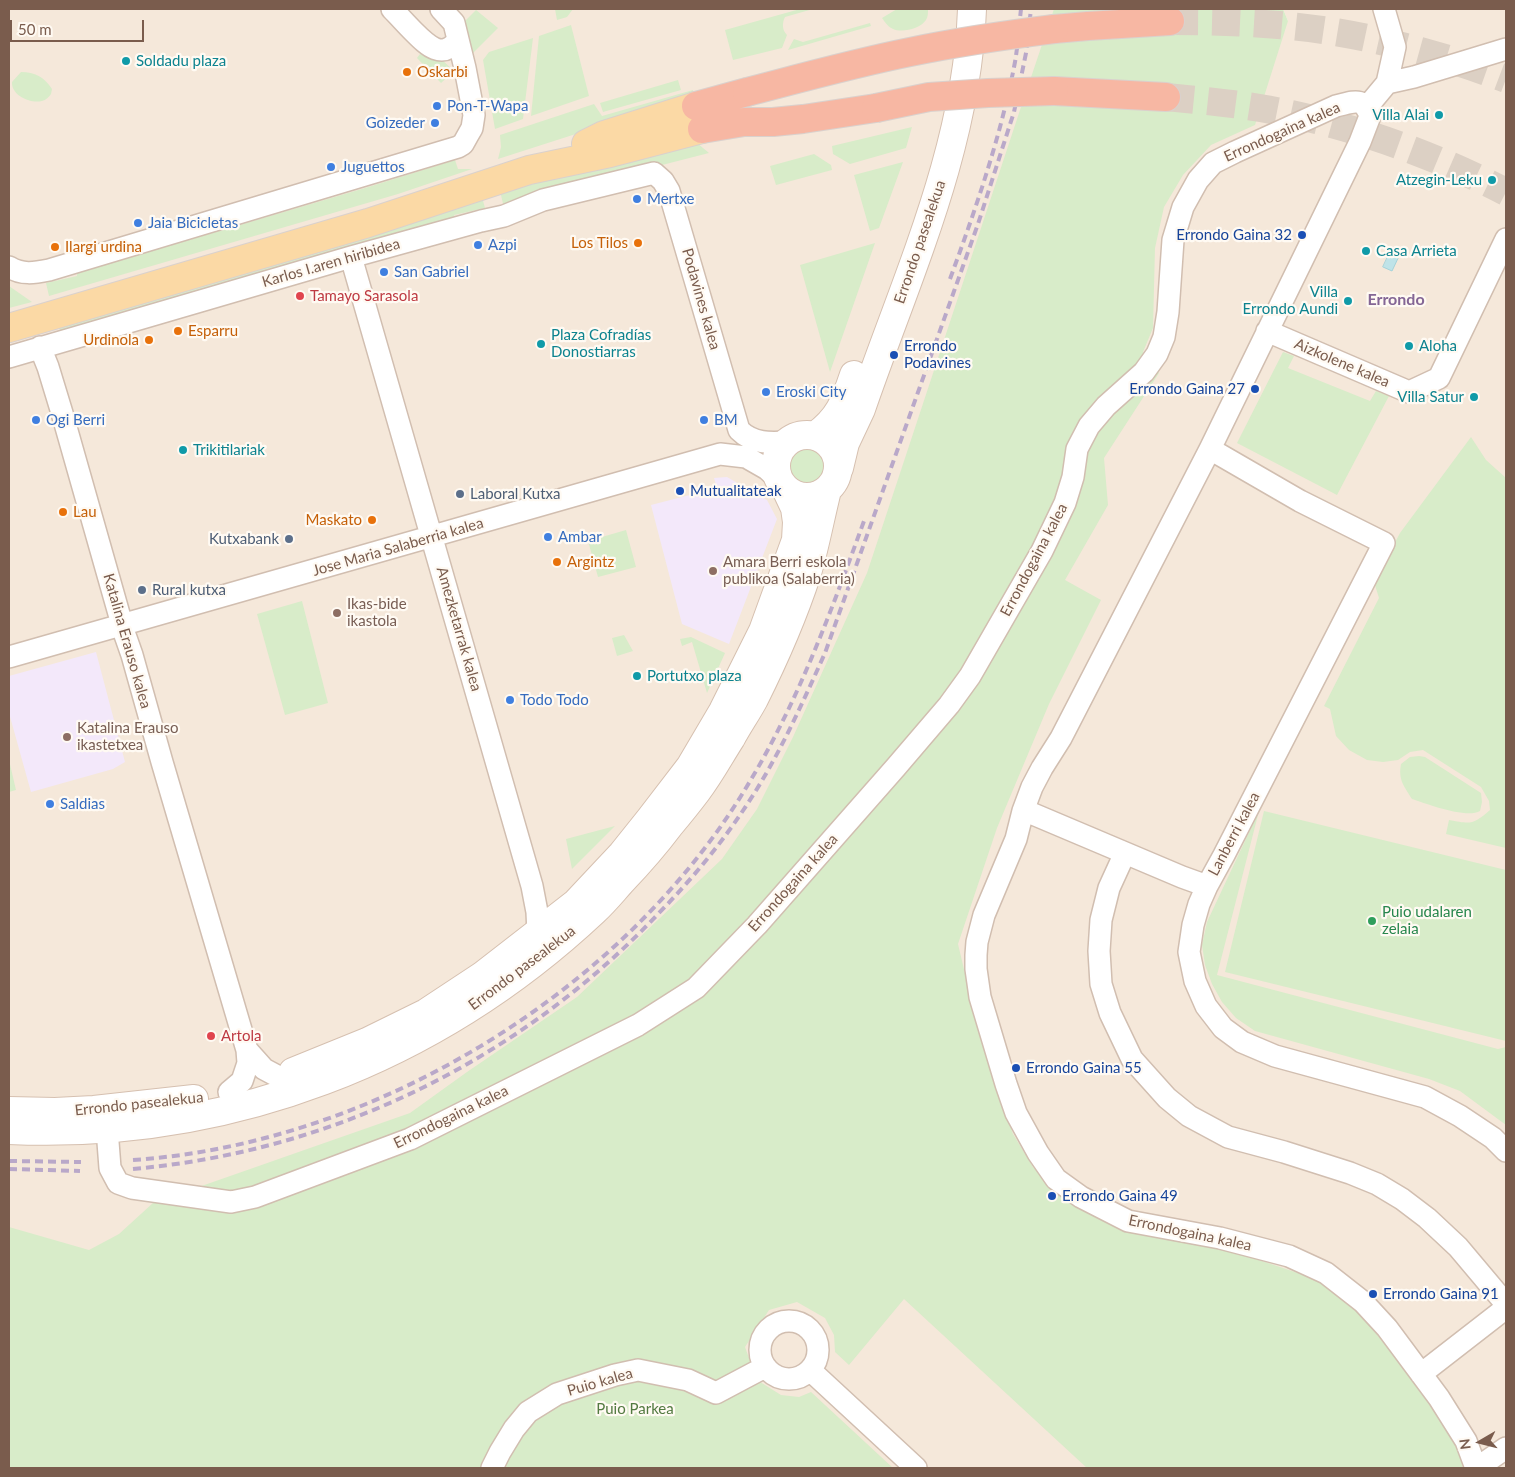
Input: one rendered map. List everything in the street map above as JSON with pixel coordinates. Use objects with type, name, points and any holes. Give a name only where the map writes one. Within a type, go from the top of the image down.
[{"type":"highway","points":[[699,118],[810,75],[909,52],[1002,35],[1054,29],[1170,21]]},
{"type":"highway","points":[[699,118],[744,122],[773,122],[876,108],[929,97],[988,93],[1054,91],[1166,98]]},
{"type":"main road","name":"Errondo pasealekua","points":[[815,436],[826,428],[844,404],[921,187],[942,106],[949,63],[954,9]]},
{"type":"main road","name":"Errondo pasealekua","points":[[9,1110],[55,1112],[145,1125],[190,1118],[265,1101],[321,1082],[373,1061],[427,1034],[493,992],[548,952],[596,910],[653,847],[699,789],[753,701],[781,642],[806,574],[841,454],[861,409],[939,191],[961,107],[968,64],[972,9]]},
{"type":"main road","name":"Karlos I.aren hiribidea","points":[[9,328],[368,223],[529,170],[610,153],[699,118]]},
{"type":"main road","points":[[805,435],[815,436],[825,440],[833,447],[837,457],[833,479],[818,496],[806,497],[796,495],[783,485],[777,473],[778,456],[787,442],[796,437],[805,435]]},
{"type":"main road","name":"Errondo pasealekua","points":[[9,1130],[51,1132],[229,1092],[316,1064],[426,1013],[482,976],[576,903],[622,854],[690,767],[723,711],[763,631],[796,540],[797,522],[795,508],[783,485]]},
{"type":"street","points":[[392,9],[425,44],[433,48],[444,50],[452,47],[458,40]]},
{"type":"street","points":[[9,267],[22,273],[49,270],[453,149],[463,144],[472,128],[474,115],[466,68],[454,22],[441,9]]},
{"type":"street","points":[[1367,107],[1387,83],[1395,47],[1384,9]]},
{"type":"street","points":[[1387,83],[1414,78],[1506,49]]},
{"type":"street","name":"Errondogaina kalea","points":[[100,1120],[110,1168],[118,1183],[132,1188],[231,1202],[255,1197],[410,1139],[638,1025],[696,988],[757,925],[896,767],[949,705],[970,676],[1042,551],[1065,503],[1073,477],[1077,449],[1089,426],[1106,406],[1144,372],[1157,354],[1164,337],[1168,312],[1173,240],[1183,207],[1198,180],[1213,164],[1235,152],[1336,106],[1361,102],[1367,107],[1370,116],[1366,130],[1210,449],[1061,738],[1032,788],[1023,811],[1016,839],[980,928],[976,955],[977,983],[1003,1075],[1016,1113],[1038,1153],[1056,1179],[1081,1197],[1128,1221],[1229,1240],[1288,1256],[1326,1273],[1363,1302],[1387,1328],[1421,1374],[1466,1441],[1477,1468]]},
{"type":"street","name":"Karlos I.aren hiribidea","points":[[9,357],[351,257],[504,216],[543,200],[654,173]]},
{"type":"street","name":"Podavines kalea","points":[[654,173],[670,191],[739,430]]},
{"type":"street","name":"Aizkolene kalea","points":[[1267,331],[1409,392],[1439,378],[1506,239]]},
{"type":"street","name":"Amezketarrak kalea","points":[[351,257],[532,886],[536,901],[538,934]]},
{"type":"street","name":"Katalina Erauso kalea","points":[[40,348],[56,394],[247,1050],[248,1062],[242,1081],[229,1092]]},
{"type":"street","points":[[720,454],[732,444],[739,430],[744,435],[758,442],[787,442]]},
{"type":"street","name":"Lanberri kalea","points":[[1210,449],[1300,501],[1384,543],[1224,855],[1206,886],[1193,924],[1189,952],[1195,981],[1206,1006],[1223,1028],[1242,1042],[1274,1056],[1425,1097],[1460,1116],[1493,1138],[1506,1151]]},
{"type":"street","name":"Jose Maria Salaberria kalea","points":[[9,657],[720,454],[746,457],[767,469],[783,485]]},
{"type":"street","name":"Errondogaina kalea","points":[[1016,839],[1034,814],[1052,771],[1061,738]]},
{"type":"street","points":[[1034,814],[1206,886]]},
{"type":"street","points":[[1125,852],[1109,888],[1101,920],[1099,952],[1101,984],[1110,1013],[1132,1059],[1167,1098],[1189,1116],[1228,1137],[1350,1173],[1377,1184],[1402,1199],[1427,1218],[1458,1247],[1506,1306],[1421,1374]]},
{"type":"street","name":"Amezketarrak kalea","points":[[532,886],[550,904],[576,903]]},
{"type":"street","name":"Katalina Erauso kalea","points":[[247,1050],[264,1069],[279,1077]]},
{"type":"street","points":[[782,1322],[799,1323],[808,1328],[815,1339],[818,1354],[810,1370],[803,1376],[795,1379],[784,1379],[774,1375],[765,1367],[760,1354],[764,1335],[775,1325],[782,1322]]},
{"type":"street","name":"Puio kalea","points":[[492,1468],[514,1429],[528,1412],[558,1394],[615,1375],[638,1370],[688,1380],[716,1393],[765,1367]]},
{"type":"street","points":[[810,1370],[916,1468]]},
{"type":"street","points":[[1477,1468],[1506,1448]]},
{"type":"shaded area","points":[[9,9],[1155,9],[1288,21],[1283,9],[1506,9],[1506,1468],[9,1468]]},
{"type":"shaded area","name":"Amara Berri eskola publikoa (Salaberria)","points":[[727,477],[767,500],[777,519],[729,644],[682,624],[651,505],[717,488],[714,478]]},
{"type":"shaded area","name":"Katalina Erauso ikastetxea","points":[[96,652],[125,762],[113,769],[31,792],[9,713],[9,676]]},
{"type":"green space","points":[[555,9],[573,9],[567,17],[557,20]]},
{"type":"green space","points":[[800,9],[813,9],[785,17],[783,26],[787,35],[782,48],[733,60],[725,30]]},
{"type":"green space","points":[[897,9],[928,9],[928,16],[920,26],[906,30],[897,30],[890,27],[882,18]]},
{"type":"green space","name":"Puio Parkea","points":[[1054,9],[1283,9],[1288,21],[1255,125],[1211,145],[1183,175],[1164,207],[1155,248],[1153,328],[1143,352],[1159,373],[1104,458],[1108,505],[1065,580],[1101,600],[1049,704],[997,828],[958,944],[981,1041],[1013,1134],[1033,1167],[1059,1194],[1196,1243],[1256,1259],[1316,1279],[1356,1308],[1420,1389],[1458,1446],[1463,1468],[1087,1468],[904,1299],[849,1365],[835,1352],[834,1335],[825,1318],[797,1302],[769,1310],[745,1347],[757,1380],[781,1395],[799,1397],[811,1392],[893,1468],[9,1468],[9,1227],[89,1250],[119,1234],[153,1203],[410,1113],[577,997],[722,859],[757,809],[793,737],[867,573]]},
{"type":"green space","points":[[476,10],[498,28],[471,55],[464,22]]},
{"type":"green space","points":[[870,23],[871,26],[788,50],[794,39],[803,42]]},
{"type":"green space","points":[[571,25],[589,96],[531,116],[539,36]]},
{"type":"green space","points":[[533,38],[523,119],[495,129],[483,60],[489,52]]},
{"type":"green space","points":[[420,54],[432,59],[440,58],[454,71],[441,83],[417,58]]},
{"type":"green space","points":[[21,72],[35,74],[42,78],[52,89],[51,94],[43,101],[37,102],[22,98],[15,91],[12,82]]},
{"type":"green space","points":[[678,80],[681,90],[603,112],[600,103]]},
{"type":"green space","points":[[693,90],[694,96],[498,159],[501,147],[500,135],[594,104],[602,116]]},
{"type":"green space","points":[[912,127],[906,148],[850,164],[833,154],[832,146]]},
{"type":"green space","points":[[691,138],[709,153],[580,186],[505,212],[500,191]]},
{"type":"green space","points":[[814,154],[831,165],[832,170],[776,185],[770,166]]},
{"type":"green space","points":[[455,160],[458,169],[472,169],[398,194],[49,296],[46,283],[77,276],[77,273]]},
{"type":"green space","points":[[903,162],[879,228],[870,231],[854,175]]},
{"type":"green space","points":[[482,197],[485,208],[454,215],[455,217],[60,331],[59,325]]},
{"type":"green space","points":[[875,243],[830,372],[800,265]]},
{"type":"green space","points":[[9,286],[32,302],[9,308]]},
{"type":"green space","points":[[1283,352],[1294,356],[1288,368],[1370,401],[1376,391],[1389,396],[1337,495],[1237,443]]},
{"type":"green space","points":[[1471,437],[1486,460],[1506,478],[1506,848],[1446,834],[1449,820],[1471,822],[1490,810],[1489,801],[1481,787],[1423,750],[1410,752],[1398,760],[1383,762],[1367,760],[1349,750],[1336,736],[1330,709],[1324,706],[1379,598],[1374,582],[1400,533]]},
{"type":"green space","points":[[808,447],[820,453],[826,465],[820,477],[808,483],[796,477],[790,465],[796,453]]},
{"type":"green space","points":[[626,530],[636,567],[598,577],[588,541]]},
{"type":"green space","points":[[302,601],[328,703],[285,715],[257,614]]},
{"type":"green space","points":[[624,635],[633,651],[617,656],[612,638]]},
{"type":"green space","points":[[691,637],[725,653],[707,693],[692,642],[682,646],[680,639]]},
{"type":"green space","points":[[1410,757],[1425,757],[1481,793],[1480,811],[1474,813],[1457,812],[1412,799],[1401,779],[1400,770],[1401,764]]},
{"type":"green space","points":[[9,760],[16,790],[9,792]]},
{"type":"green space","points":[[1259,811],[1217,975],[1498,1049],[1506,1047],[1506,1125],[1460,1091],[1429,1079],[1255,1031],[1236,1018],[1222,1002],[1212,984],[1205,965],[1202,945],[1207,922]]},
{"type":"green space","name":"Puio udalaren zelaia","points":[[1264,811],[1506,870],[1506,1041],[1225,972]]},
{"type":"green space","points":[[615,826],[572,869],[566,839]]},
{"type":"water","points":[[1391,250],[1400,254],[1392,271],[1383,267]]},
{"type":"tunnel","points":[[1170,21],[1269,24],[1343,33],[1420,51],[1506,79]]},
{"type":"tunnel","points":[[1166,97],[1260,108],[1324,122],[1417,152],[1506,192]]},
{"type":"railway","points":[[950,279],[978,199],[1003,117],[1015,62],[1021,9]]},
{"type":"railway","points":[[133,1169],[208,1159],[280,1142],[351,1119],[419,1089],[484,1054],[546,1012],[605,965],[659,913],[695,874],[717,846],[738,818],[770,767],[790,729],[825,653],[978,224],[1014,112],[1026,53],[1031,9]]},
{"type":"railway","points":[[133,1160],[222,1148],[310,1125],[396,1091],[479,1047],[556,995],[626,935],[688,869],[741,796],[761,763],[810,662],[864,521]]},
{"type":"railway","points":[[9,1161],[81,1162]]},
{"type":"railway","points":[[9,1169],[80,1171]]},
{"type":"place","name":"Soldadu plaza","points":[[126,61]]},
{"type":"place","name":"Oskarbi","points":[[407,72]]},
{"type":"place","name":"Pon-T-Wapa","points":[[437,106]]},
{"type":"place","name":"Villa Alai","points":[[1439,115]]},
{"type":"place","name":"Goizeder","points":[[435,123]]},
{"type":"place","name":"Juguettos","points":[[331,167]]},
{"type":"place","name":"Atzegin-Leku","points":[[1492,180]]},
{"type":"place","name":"Mertxe","points":[[637,199]]},
{"type":"place","name":"Jaia Bicicletas","points":[[138,223]]},
{"type":"place","name":"Errondo Gaina 32","points":[[1302,235]]},
{"type":"place","name":"Los Tilos","points":[[638,243]]},
{"type":"place","name":"Azpi","points":[[478,245]]},
{"type":"place","name":"Ilargi urdina","points":[[55,247]]},
{"type":"place","name":"Casa Arrieta","points":[[1366,251]]},
{"type":"place","name":"San Gabriel","points":[[384,272]]},
{"type":"place","name":"Tamayo Sarasola","points":[[300,296]]},
{"type":"place","name":"Villa Errondo Aundi","points":[[1348,301]]},
{"type":"place","name":"Esparru","points":[[178,331]]},
{"type":"place","name":"Urdinola","points":[[149,340]]},
{"type":"place","name":"Plaza Cofradías Donostiarras","points":[[541,344]]},
{"type":"place","name":"Aloha","points":[[1409,346]]},
{"type":"place","name":"Errondo Podavines","points":[[894,355]]},
{"type":"place","name":"Errondo Gaina 27","points":[[1255,389]]},
{"type":"place","name":"Eroski City","points":[[766,392]]},
{"type":"place","name":"Villa Satur","points":[[1474,397]]},
{"type":"place","name":"Ogi Berri","points":[[36,420]]},
{"type":"place","name":"BM","points":[[704,420]]},
{"type":"place","name":"Trikitilariak","points":[[183,450]]},
{"type":"place","name":"Mutualitateak","points":[[680,491]]},
{"type":"place","name":"Laboral Kutxa","points":[[460,494]]},
{"type":"place","name":"Lau","points":[[63,512]]},
{"type":"place","name":"Maskato","points":[[372,520]]},
{"type":"place","name":"Ambar","points":[[548,537]]},
{"type":"place","name":"Kutxabank","points":[[289,539]]},
{"type":"place","name":"Argintz","points":[[557,562]]},
{"type":"place","name":"Amara Berri eskola publikoa (Salaberria)","points":[[713,571]]},
{"type":"place","name":"Rural kutxa","points":[[142,590]]},
{"type":"place","name":"Ikas-bide ikastola","points":[[337,613]]},
{"type":"place","name":"Portutxo plaza","points":[[637,676]]},
{"type":"place","name":"Todo Todo","points":[[510,700]]},
{"type":"place","name":"Katalina Erauso ikastetxea","points":[[67,737]]},
{"type":"place","name":"Saldias","points":[[50,804]]},
{"type":"place","name":"Puio udalaren zelaia","points":[[1372,921]]},
{"type":"place","name":"Artola","points":[[211,1036]]},
{"type":"place","name":"Errondo Gaina 55","points":[[1016,1068]]},
{"type":"place","name":"Errondo Gaina 49","points":[[1052,1196]]},
{"type":"place","name":"Errondo Gaina 91","points":[[1373,1294]]},
{"type":"district","name":"Errondo","points":[[1396,300]]}]
